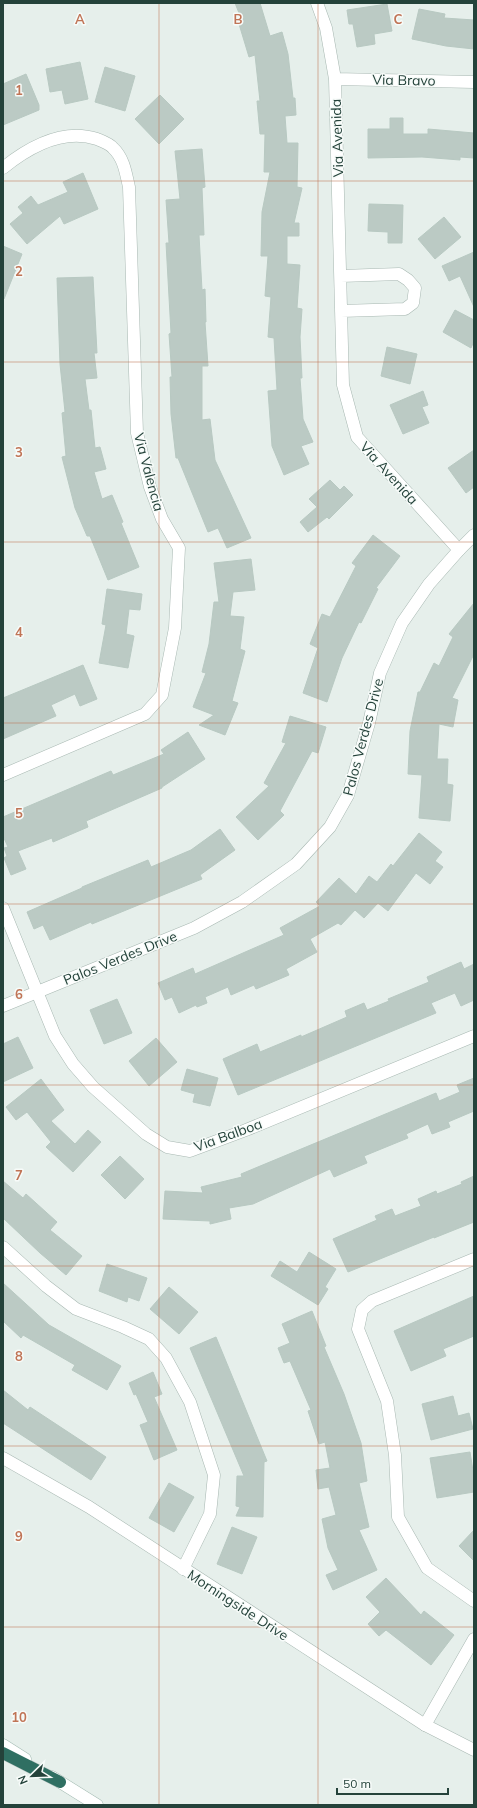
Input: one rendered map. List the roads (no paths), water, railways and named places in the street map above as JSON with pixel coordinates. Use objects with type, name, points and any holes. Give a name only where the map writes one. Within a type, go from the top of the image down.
[{"type":"highway","points":[[3,1753],[60,1782]]},
{"type":"street","name":"Via Avenida","points":[[317,3],[326,28],[335,79],[343,385],[357,437],[458,550]]},
{"type":"street","name":"Via Bravo","points":[[335,79],[474,82]]},
{"type":"street","name":"Via Valencia","points":[[3,168],[19,155],[35,147],[52,140],[83,135],[100,140],[113,147],[124,165],[129,187],[137,433],[150,487],[162,519],[179,548],[175,628],[162,695],[145,714],[3,775]]},
{"type":"street","points":[[341,276],[399,274],[416,288],[413,303],[405,309],[341,311]]},
{"type":"street","name":"Palos Verdes Drive","points":[[3,1006],[194,928],[242,902],[296,864],[330,827],[348,796],[369,723],[380,673],[402,623],[429,584],[458,550],[474,536]]},
{"type":"street","name":"Via Balboa","points":[[3,908],[55,1036],[73,1064],[93,1087],[146,1134],[167,1148],[190,1151],[246,1130],[474,1036]]},
{"type":"street","points":[[3,1247],[46,1286],[76,1309],[123,1326],[149,1339],[166,1358],[190,1402],[214,1475],[210,1514],[183,1569]]},
{"type":"street","points":[[474,1259],[372,1301],[362,1310],[358,1329],[387,1402],[396,1454],[398,1517],[427,1568],[474,1601]]},
{"type":"street","name":"Morningside Drive","points":[[3,1458],[89,1507],[425,1725],[474,1750]]},
{"type":"street","points":[[425,1725],[474,1639]]},
{"type":"street","points":[[3,1745],[97,1805]]}]
